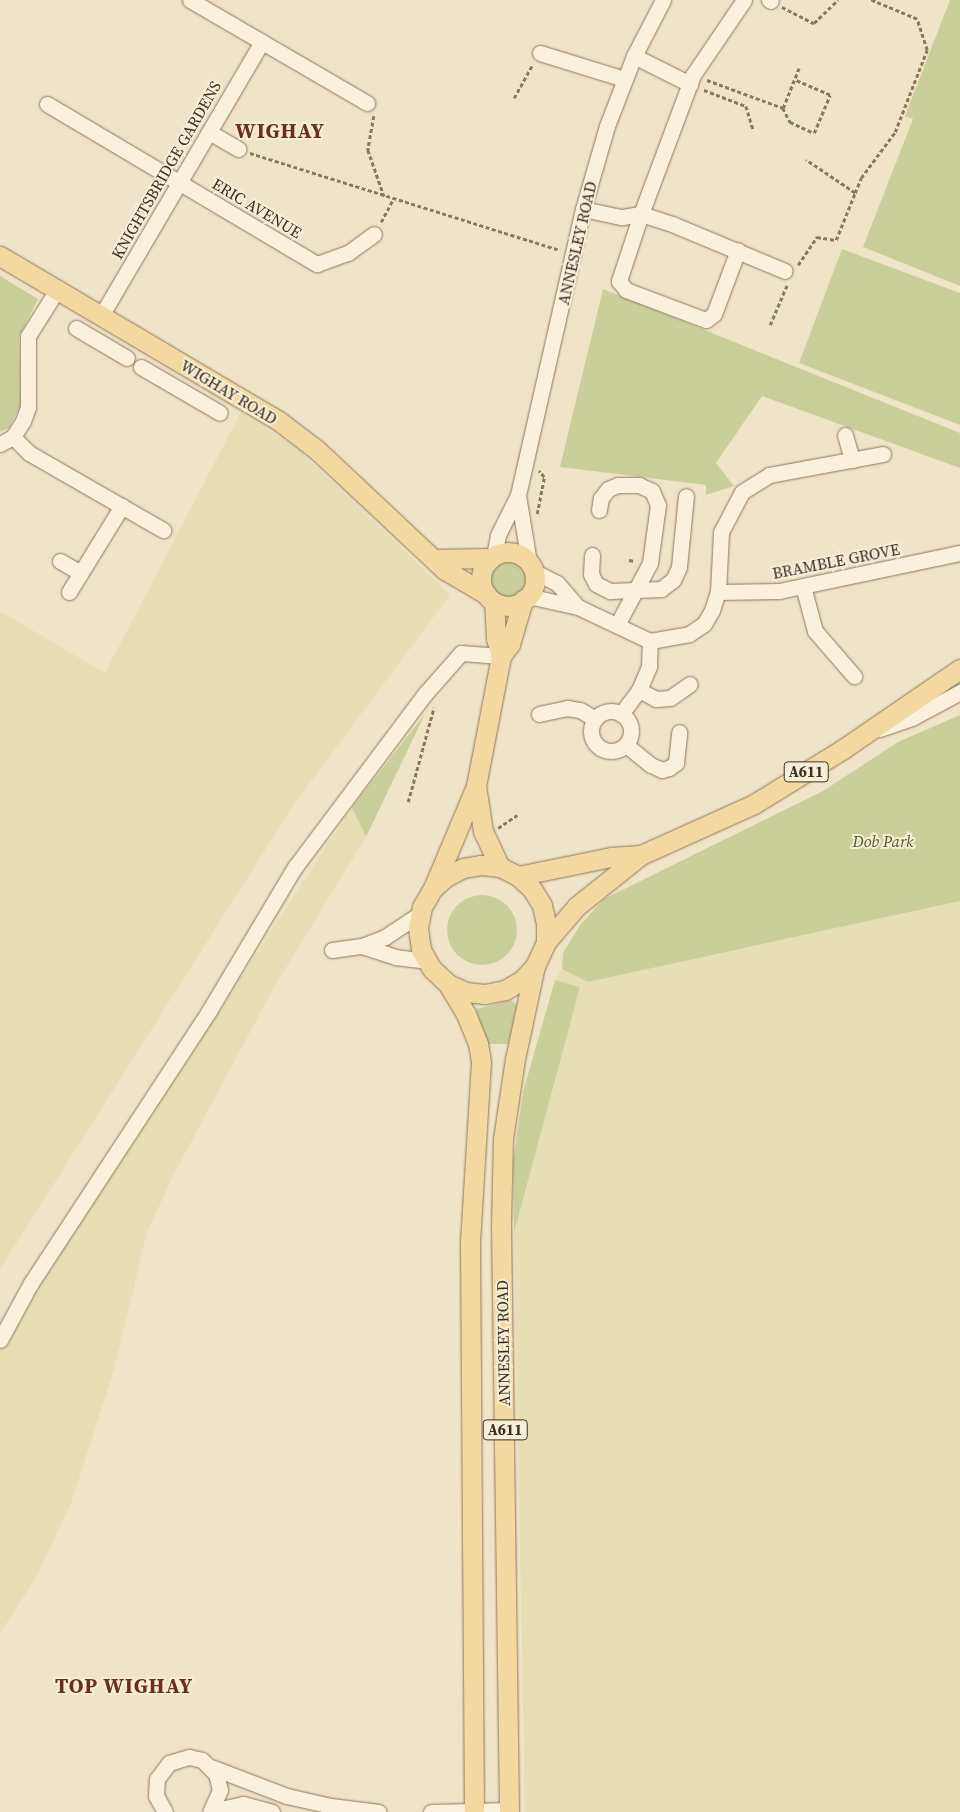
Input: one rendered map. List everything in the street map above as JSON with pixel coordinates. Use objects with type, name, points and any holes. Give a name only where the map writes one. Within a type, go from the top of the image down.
[{"type":"main road","name":"WIGHAY ROAD","points":[[0,256],[279,420],[302,438],[445,570],[490,598]]},
{"type":"main road","points":[[433,888],[446,876],[463,868],[481,865],[500,867],[518,876],[532,889],[542,905],[546,923],[546,942],[535,966],[522,980],[495,992],[466,992],[448,984],[427,961],[421,950],[418,928],[421,913],[476,786],[501,656],[510,644],[525,598],[534,581],[531,567],[513,552],[492,557],[435,559]]},
{"type":"main road","points":[[492,557],[481,575],[490,598],[496,638],[501,656]]},
{"type":"main road","points":[[490,598],[509,605],[525,598]]},
{"type":"main road","name":"A611","points":[[546,942],[584,900],[641,855],[754,804],[868,733],[960,669]]},
{"type":"main road","points":[[476,786],[483,830],[500,867]]},
{"type":"main road","name":"A611","points":[[518,876],[611,857],[641,855]]},
{"type":"main road","name":"ANNESLEY ROAD","points":[[509,1811],[501,1226],[503,1140],[515,1060],[535,966]]},
{"type":"main road","name":"ANNESLEY ROAD","points":[[448,984],[466,1014],[478,1042],[481,1062],[470,1242],[474,1811]]},
{"type":"street","points":[[190,0],[367,103]]},
{"type":"street","name":"ANNESLEY ROAD","points":[[492,557],[498,535],[518,495],[583,209],[624,79],[663,0]]},
{"type":"street","points":[[738,250],[714,314],[706,320],[626,290],[619,281],[641,214],[692,79],[744,0]]},
{"type":"street","name":"KNIGHTSBRIDGE GARDENS","points":[[94,338],[103,317],[179,182],[262,42]]},
{"type":"street","points":[[540,53],[624,79]]},
{"type":"street","points":[[634,56],[692,79]]},
{"type":"street","name":"ERIC AVENUE","points":[[47,104],[317,264],[348,253],[374,234]]},
{"type":"street","points":[[209,132],[238,148]]},
{"type":"street","points":[[583,209],[622,217],[641,214],[738,250],[788,272]]},
{"type":"street","points":[[57,290],[28,336],[28,407],[7,441],[163,530]]},
{"type":"street","points":[[76,328],[127,358]]},
{"type":"street","points":[[177,388],[188,367]]},
{"type":"street","points":[[141,368],[220,413]]},
{"type":"street","points":[[845,435],[852,460]]},
{"type":"street","points":[[525,598],[578,607],[650,641],[678,638],[697,630],[709,618],[718,592],[721,532],[742,492],[770,475],[883,454]]},
{"type":"street","points":[[599,510],[601,498],[608,489],[618,485],[639,485],[652,491],[658,505],[650,563],[636,593],[617,625]]},
{"type":"street","name":"ANNESLEY ROAD","points":[[518,495],[531,567]]},
{"type":"street","points":[[592,555],[591,574],[596,584],[610,591],[636,593],[661,589],[673,580],[679,567],[686,496]]},
{"type":"street","points":[[69,592],[122,506]]},
{"type":"street","name":"BRAMBLE GROVE","points":[[718,592],[753,594],[803,586],[960,553]]},
{"type":"street","points":[[60,561],[80,573]]},
{"type":"street","points":[[531,567],[557,584],[578,607]]},
{"type":"street","points":[[803,586],[816,631],[854,676]]},
{"type":"street","points":[[622,714],[639,690],[649,666],[650,641]]},
{"type":"street","points":[[0,1340],[31,1283],[209,1011],[295,867],[424,695],[461,653],[501,656]]},
{"type":"street","points":[[639,690],[656,699],[670,698],[690,684]]},
{"type":"street","points":[[868,733],[912,718],[960,692]]},
{"type":"street","points":[[538,714],[567,708],[580,710],[595,720]]},
{"type":"street","points":[[604,712],[622,714],[631,728],[626,745],[616,751],[599,747],[591,731],[595,720],[604,712]]},
{"type":"street","points":[[626,745],[652,765],[662,770],[676,763],[679,732]]},
{"type":"street","points":[[332,950],[362,946],[384,937],[421,913]]},
{"type":"street","points":[[362,946],[395,957],[427,961]]},
{"type":"street","points":[[165,1812],[159,1804],[156,1788],[166,1765],[189,1757],[211,1767],[312,1802],[379,1812]]},
{"type":"street","points":[[211,1767],[220,1790],[211,1812]]},
{"type":"street","points":[[211,1812],[243,1804],[272,1812]]},
{"type":"street","points":[[431,1812],[509,1811]]},
{"type":"path","points":[[770,0],[814,23],[838,0]]},
{"type":"path","points":[[770,325],[788,272],[817,237],[836,240],[861,178],[895,132],[927,50],[917,19],[871,0]]},
{"type":"path","points":[[514,98],[540,53]]},
{"type":"path","points":[[783,108],[799,68]]},
{"type":"path","points":[[692,79],[783,108],[790,122],[814,133],[830,95],[795,80]]},
{"type":"path","points":[[692,79],[746,106],[753,128]]},
{"type":"path","points":[[367,103],[375,119],[368,150],[384,196]]},
{"type":"path","points":[[238,148],[393,199],[573,254]]},
{"type":"path","points":[[806,160],[854,193]]},
{"type":"path","points":[[374,234],[393,199]]},
{"type":"path","points":[[527,456],[544,477],[537,515]]},
{"type":"path","points":[[408,802],[434,706],[424,695]]},
{"type":"shaded area","points":[[241,412],[299,450],[450,595],[296,801],[0,1269],[0,611],[105,673]]},
{"type":"shaded area","points":[[352,807],[366,837],[274,987],[174,1174],[147,1232],[114,1370],[71,1503],[37,1576],[0,1633],[0,1346]]},
{"type":"shaded area","points":[[960,901],[960,1812],[525,1812],[514,1233],[580,987],[555,980],[562,969],[588,982]]},
{"type":"green space","points":[[950,0],[960,0],[960,286],[863,247],[913,119],[905,116]]},
{"type":"green space","points":[[842,249],[960,293],[960,425],[799,363]]},
{"type":"green space","points":[[0,276],[38,299],[19,337],[21,405],[9,428],[0,432]]},
{"type":"green space","points":[[603,289],[960,433],[960,468],[762,396],[716,463],[734,486],[706,495],[706,485],[560,467]]},
{"type":"green space","points":[[508,561],[515,562],[521,566],[525,572],[525,586],[521,592],[515,596],[508,597],[501,596],[495,592],[491,586],[490,579],[491,572],[495,566],[501,562]]},
{"type":"green space","points":[[425,714],[366,837],[352,807]]},
{"type":"green space","name":"Dob Park","points":[[960,715],[960,901],[588,982],[562,969],[563,953],[580,925],[604,899],[823,791],[898,742]]},
{"type":"green space","points":[[482,895],[495,898],[507,905],[514,917],[517,930],[514,943],[507,955],[495,962],[482,965],[469,962],[457,955],[450,943],[447,930],[450,917],[457,905],[469,898]]},
{"type":"green space","points":[[555,980],[580,987],[514,1233],[513,1162],[523,1092]]},
{"type":"green space","points":[[511,1000],[517,1006],[508,1044],[486,1044],[476,1009]]},
{"type":"district","name":"WIGHAY","points":[[280,131]]},
{"type":"district","name":"TOP WIGHAY","points":[[124,1686]]}]
